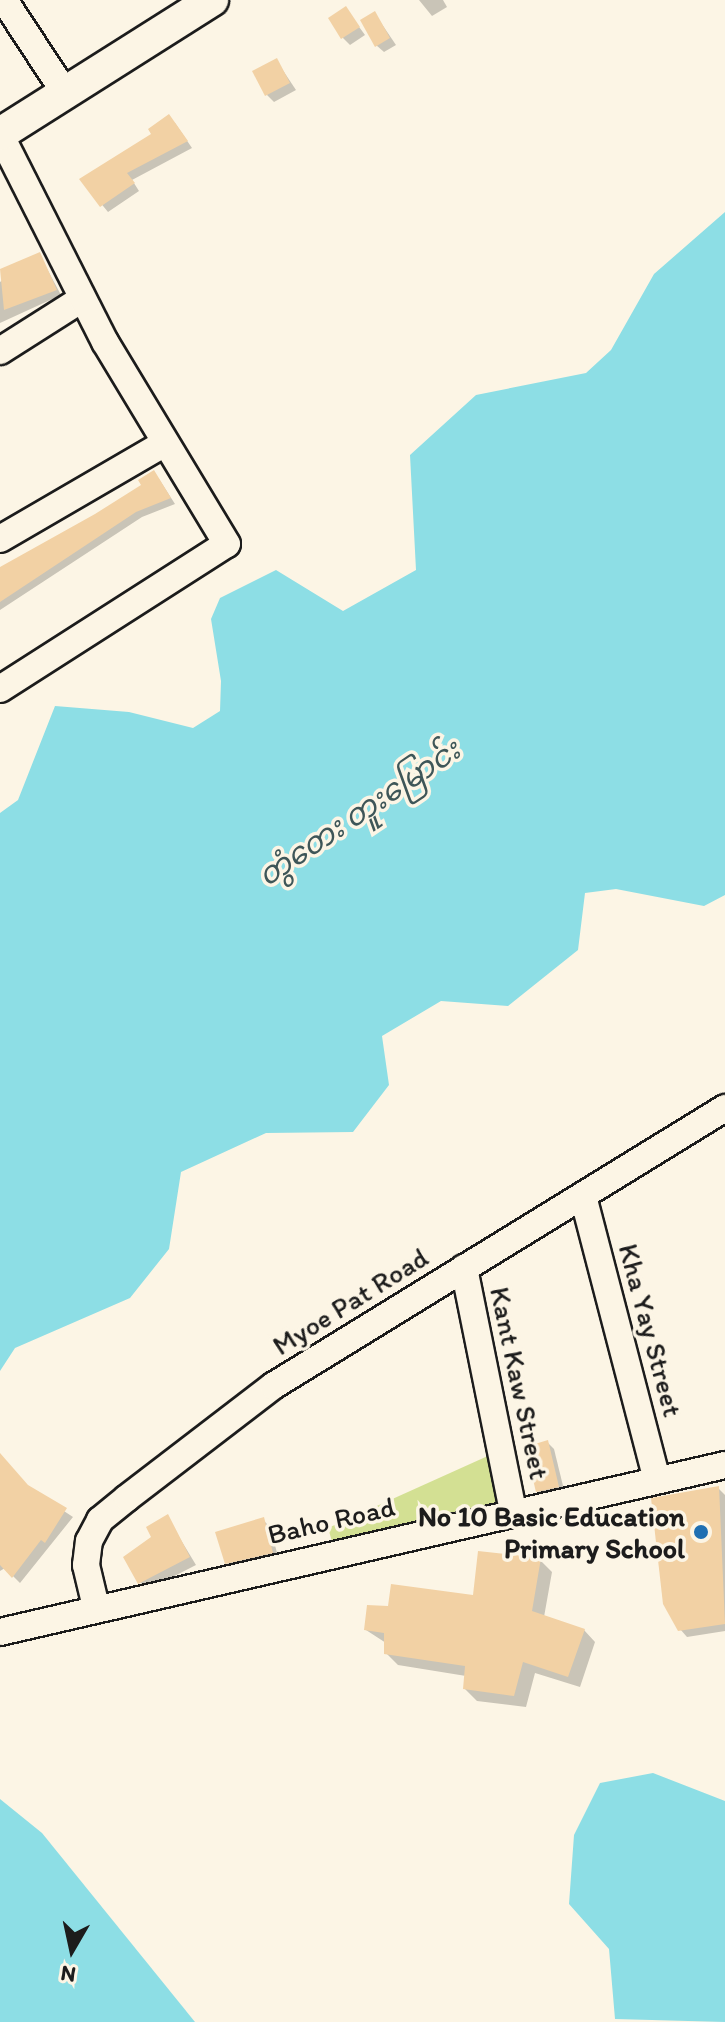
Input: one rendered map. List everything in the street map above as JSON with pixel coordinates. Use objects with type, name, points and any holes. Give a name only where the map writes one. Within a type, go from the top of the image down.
[{"type":"main road","points":[[0,134],[212,0]]},
{"type":"street","points":[[4,0],[65,93]]},
{"type":"street","points":[[0,134],[82,299],[227,544],[0,689]]},
{"type":"street","points":[[0,351],[82,299]]},
{"type":"street","points":[[0,539],[165,443]]},
{"type":"street","name":"Myoe Pat Road","points":[[96,1607],[86,1565],[100,1520],[273,1386],[583,1196],[723,1117]]},
{"type":"street","name":"Kha Yay Street","points":[[583,1196],[657,1480]]},
{"type":"street","name":"Kant Kaw Street","points":[[464,1268],[513,1510]]},
{"type":"street","name":"Baho Road","points":[[0,1632],[513,1510],[725,1465]]},
{"type":"green space","points":[[490,1455],[502,1508],[334,1548],[328,1528]]},
{"type":"water","name":"တွံတေး တူးမြောင်း","points":[[725,212],[725,895],[704,906],[616,889],[585,893],[578,950],[508,1006],[441,1001],[382,1036],[389,1085],[353,1132],[266,1133],[181,1172],[169,1249],[130,1298],[15,1348],[0,1371],[0,813],[18,800],[55,706],[129,712],[193,728],[220,711],[221,681],[211,619],[220,598],[276,570],[343,611],[416,570],[410,455],[476,395],[586,373],[611,350],[654,274]]},
{"type":"water","points":[[653,1773],[725,1801],[725,2022],[615,2019],[609,1949],[569,1904],[574,1835],[600,1783]]},
{"type":"water","points":[[0,1799],[42,1833],[195,2022],[0,2022]]},
{"type":"building","points":[[346,6],[360,27],[341,39],[328,18]]},
{"type":"building","points":[[375,11],[390,38],[375,47],[360,20]]},
{"type":"building","points":[[277,58],[290,83],[265,96],[252,71]]},
{"type":"building","points":[[169,114],[188,141],[127,173],[135,183],[100,207],[79,179],[151,134],[148,129]]},
{"type":"building","points":[[40,252],[57,290],[4,310],[0,269]]},
{"type":"building","points":[[154,470],[171,498],[136,512],[0,602],[0,567],[95,514],[141,485],[138,480]]},
{"type":"building","points":[[548,1440],[559,1487],[536,1492],[525,1447]]},
{"type":"building","points":[[0,1453],[28,1485],[67,1508],[45,1543],[41,1540],[12,1578],[0,1565]]},
{"type":"building","name":"No 10 Basic Education Primary School","points":[[719,1486],[725,1624],[678,1631],[663,1604],[651,1498]]},
{"type":"building","points":[[168,1514],[190,1557],[138,1584],[123,1557],[151,1537],[146,1527]]},
{"type":"building","points":[[264,1517],[273,1553],[225,1564],[215,1532]]},
{"type":"building","points":[[478,1551],[541,1558],[532,1611],[585,1629],[568,1677],[523,1662],[514,1696],[463,1689],[465,1666],[384,1654],[384,1633],[364,1630],[367,1605],[388,1606],[391,1584],[473,1595]]},
{"type":"place","name":"No 10 Basic Education Primary School","points":[[701,1532]]}]
